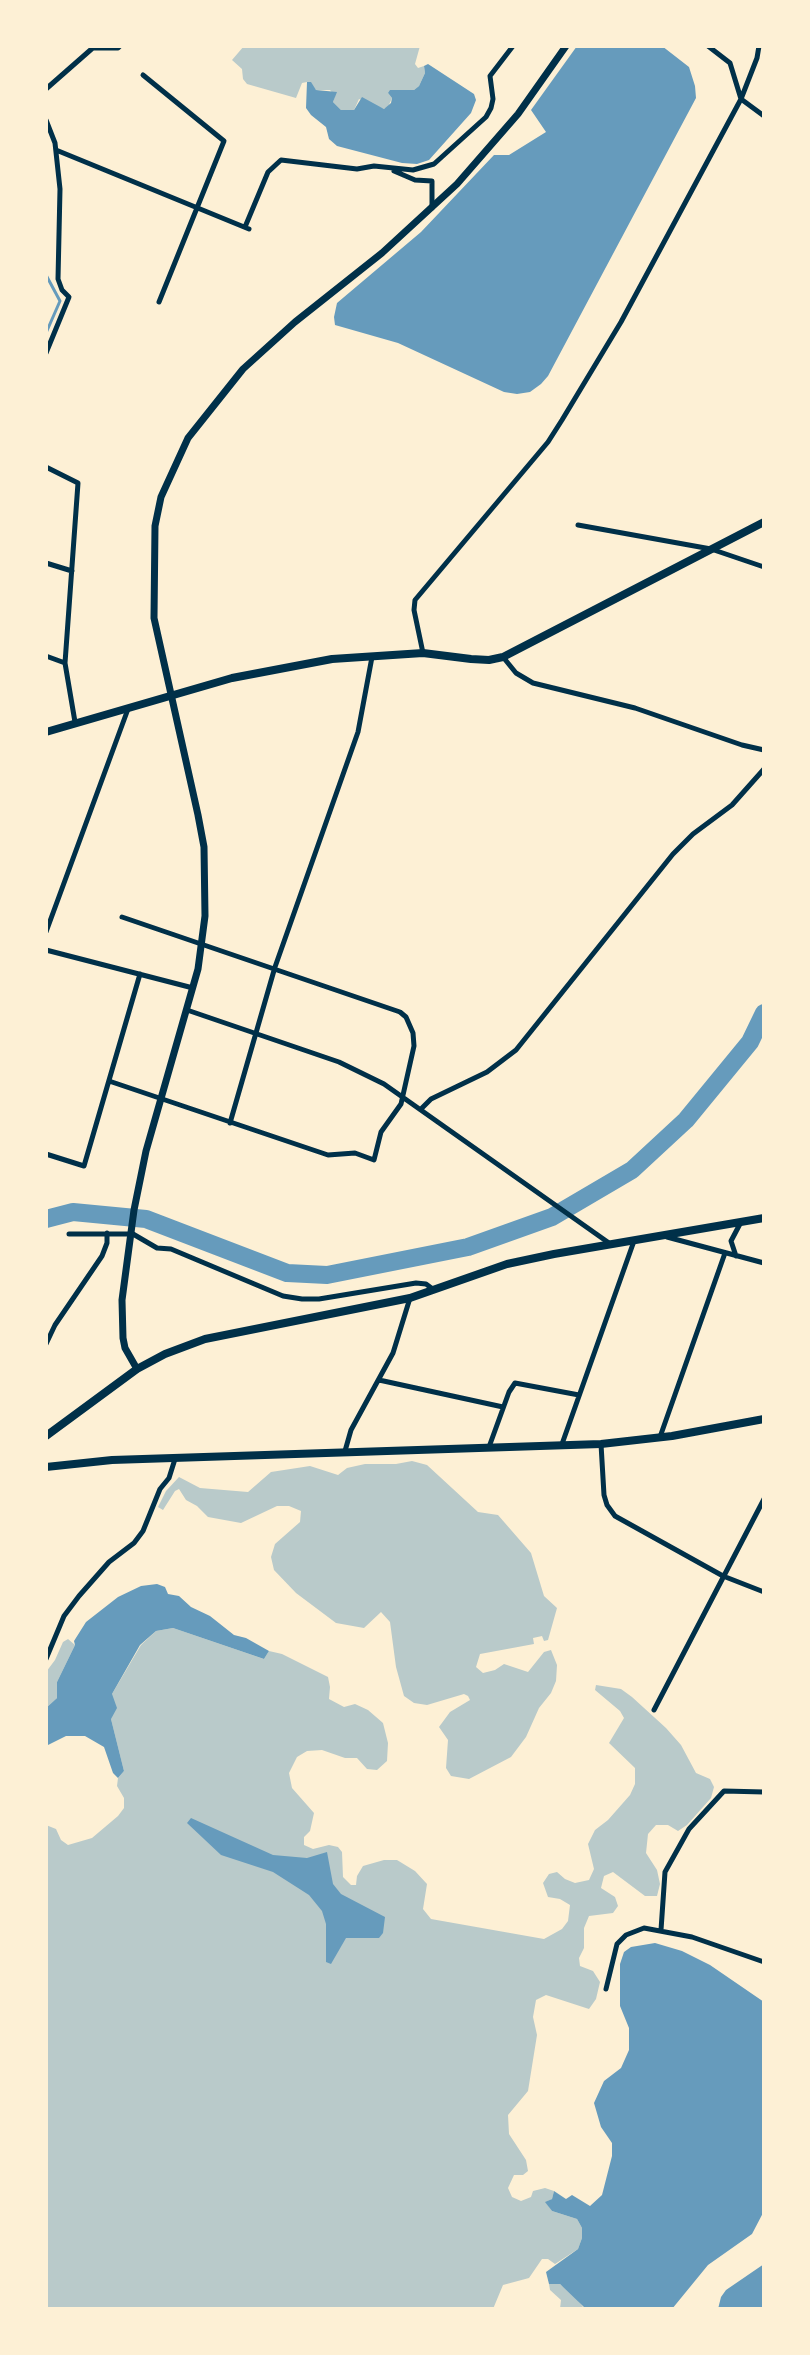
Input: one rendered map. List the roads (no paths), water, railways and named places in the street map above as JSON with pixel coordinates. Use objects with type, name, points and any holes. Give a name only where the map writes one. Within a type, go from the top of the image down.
[{"type":"main road","points":[[46,732],[170,695],[332,659],[423,653],[489,660],[503,657],[764,522]]},
{"type":"main road","points":[[46,1436],[137,1369],[165,1354],[205,1339],[410,1298],[507,1264],[764,1218]]},
{"type":"main road","points":[[46,1467],[112,1460],[601,1444],[764,1419]]},
{"type":"street","points":[[46,89],[95,47],[120,46]]},
{"type":"street","points":[[56,150],[247,228],[268,172],[281,160],[357,169],[374,166],[413,170],[434,164],[486,117],[493,99],[490,76],[513,46]]},
{"type":"street","points":[[137,1369],[130,1360],[123,1338],[122,1300],[140,1178],[194,988],[202,944],[206,883],[204,847],[154,618],[155,526],[161,497],[188,438],[243,369],[432,209],[518,114],[566,46]]},
{"type":"street","points":[[708,46],[730,63],[741,99],[764,116]]},
{"type":"street","points":[[423,653],[414,610],[415,600],[548,442],[621,322],[741,99],[759,46]]},
{"type":"street","points":[[143,75],[224,141],[159,302]]},
{"type":"street","points":[[46,120],[56,150],[60,189],[58,279],[69,297],[46,353]]},
{"type":"street","points":[[387,168],[415,180],[432,181],[432,209]]},
{"type":"street","points":[[46,467],[78,483],[65,663],[75,722]]},
{"type":"street","points":[[578,525],[711,549],[764,567]]},
{"type":"street","points":[[46,563],[72,571]]},
{"type":"street","points":[[46,656],[65,663]]},
{"type":"street","points":[[230,1123],[275,967],[358,732],[372,656]]},
{"type":"street","points":[[503,657],[516,673],[533,683],[635,708],[764,750]]},
{"type":"street","points":[[46,932],[128,709]]},
{"type":"street","points":[[421,1109],[431,1099],[487,1072],[516,1050],[673,854],[693,834],[732,805],[764,769]]},
{"type":"street","points":[[109,1081],[328,1155],[355,1153],[374,1160],[381,1132],[398,1111],[414,1046],[413,1033],[406,1017],[400,1012],[122,917]]},
{"type":"street","points":[[46,950],[194,988]]},
{"type":"street","points":[[46,1154],[84,1166],[140,974]]},
{"type":"street","points":[[187,1010],[350,1067],[403,1095],[611,1244]]},
{"type":"street","points":[[736,1256],[731,1241],[734,1231],[742,1222]]},
{"type":"street","points":[[46,1344],[55,1325],[102,1256],[107,1233]]},
{"type":"street","points":[[69,1234],[133,1234],[157,1248],[171,1249],[195,1258],[283,1296],[319,1299],[416,1283],[426,1284],[434,1291]]},
{"type":"street","points":[[658,1235],[764,1263]]},
{"type":"street","points":[[562,1444],[634,1240]]},
{"type":"street","points":[[659,1437],[725,1253]]},
{"type":"street","points":[[344,1452],[351,1430],[397,1345],[410,1298]]},
{"type":"street","points":[[379,1380],[503,1407]]},
{"type":"street","points":[[489,1447],[515,1383],[579,1395]]},
{"type":"street","points":[[601,1444],[604,1495],[615,1516],[723,1576],[764,1592]]},
{"type":"street","points":[[46,1659],[64,1616],[79,1596],[109,1562],[134,1543],[143,1531],[175,1459]]},
{"type":"street","points":[[654,1710],[764,1499]]},
{"type":"street","points":[[661,1930],[665,1872],[689,1829],[724,1791],[764,1792]]},
{"type":"street","points":[[606,1989],[617,1944],[635,1930],[644,1928],[725,1947],[764,1962]]},
{"type":"water","points":[[577,46],[662,46],[689,67],[696,98],[548,376],[530,392],[504,392],[398,343],[335,325],[337,303],[421,232],[494,155],[509,155],[546,132],[531,110]]},
{"type":"water","points":[[428,64],[474,94],[476,100],[471,113],[429,160],[417,164],[402,163],[337,146],[329,139],[326,127],[306,108],[307,82],[311,82],[316,90],[337,92],[333,102],[341,110],[354,110],[362,97],[384,109],[391,103],[390,90],[414,90],[425,73],[424,66]]},
{"type":"water","points":[[157,1584],[165,1587],[168,1594],[179,1596],[191,1607],[210,1616],[234,1635],[269,1651],[264,1659],[173,1628],[156,1631],[140,1645],[112,1694],[117,1708],[111,1719],[124,1771],[118,1778],[113,1773],[104,1747],[85,1736],[66,1736],[46,1746],[46,1708],[57,1698],[57,1682],[75,1645],[74,1641],[86,1622],[118,1597],[141,1586]]},
{"type":"water","points":[[191,1818],[273,1855],[307,1858],[327,1852],[333,1884],[341,1894],[385,1917],[383,1933],[379,1938],[346,1938],[331,1964],[326,1962],[326,1924],[322,1911],[309,1895],[273,1872],[221,1855],[187,1823]]},
{"type":"water","points":[[655,1943],[682,1951],[710,1965],[764,2002],[764,2211],[752,2234],[708,2265],[672,2309],[586,2309],[560,2284],[549,2284],[546,2272],[578,2249],[582,2228],[577,2219],[552,2211],[545,2202],[552,2199],[554,2191],[566,2199],[572,2195],[590,2206],[602,2195],[612,2156],[612,2143],[601,2127],[594,2103],[604,2081],[621,2068],[629,2050],[629,2028],[620,2006],[620,1964],[624,1952],[631,1947]]},
{"type":"water","points":[[764,2264],[764,2309],[718,2309],[726,2290]]},
{"type":"waterway","points":[[46,275],[60,301],[46,333]]},
{"type":"waterway","points":[[46,1219],[73,1212],[146,1219],[287,1273],[327,1275],[468,1247],[552,1217],[632,1170],[686,1120],[750,1042],[764,1013]]}]
